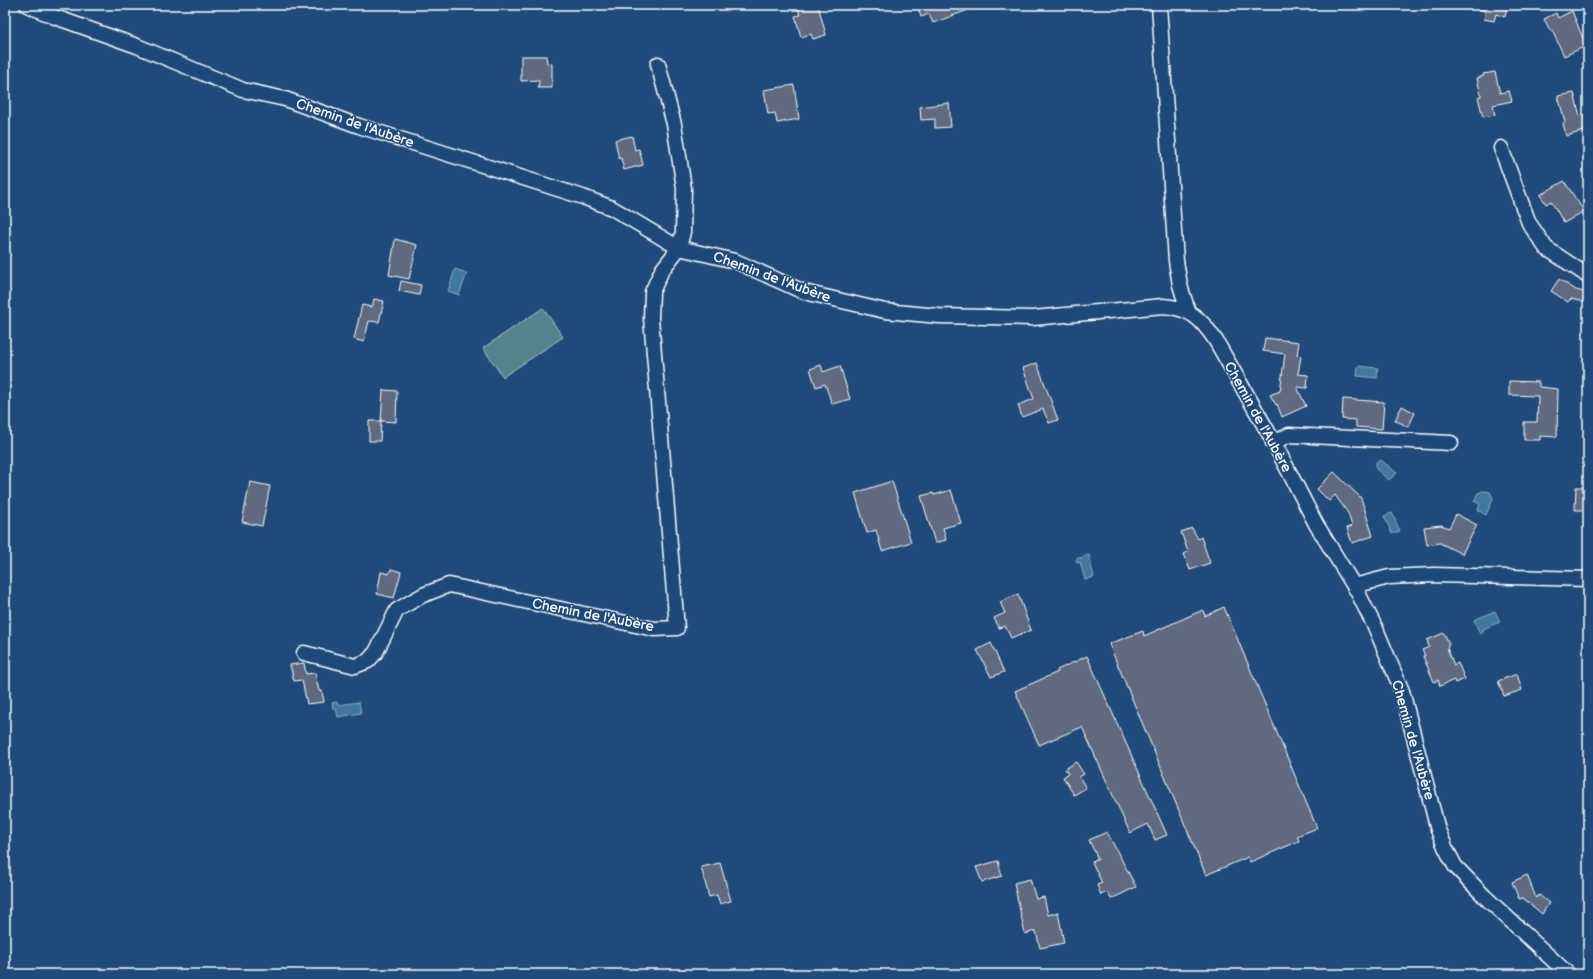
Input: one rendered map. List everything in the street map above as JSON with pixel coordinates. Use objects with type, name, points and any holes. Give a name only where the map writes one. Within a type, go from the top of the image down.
[{"type":"street","name":"Chemin de l'Aubère","points":[[27,5],[55,17],[137,46],[243,90],[285,99],[359,126],[612,208],[680,248],[734,261],[804,292],[885,311],[939,316],[1033,318],[1162,306],[1176,307],[1188,311],[1208,328],[1274,443],[1316,524],[1354,586],[1376,629],[1402,692],[1438,830],[1446,849],[1456,866],[1485,897],[1568,974]]},
{"type":"street","points":[[1159,5],[1176,261],[1180,286],[1188,311]]},
{"type":"street","points":[[658,64],[674,124],[684,188],[683,232],[680,248]]},
{"type":"street","points":[[1501,148],[1529,223],[1546,248],[1588,276]]},
{"type":"street","name":"Chemin de l'Aubère","points":[[304,653],[355,666],[368,661],[376,652],[397,610],[423,595],[449,585],[654,629],[677,628],[651,318],[652,292],[662,270],[680,248]]},
{"type":"street","points":[[1274,443],[1288,435],[1451,442]]},
{"type":"street","points":[[1354,586],[1389,577],[1434,575],[1588,579]]},
{"type":"green space","points":[[543,308],[563,337],[503,377],[483,348]]},
{"type":"water","points":[[455,269],[467,273],[459,295],[448,291]]},
{"type":"water","points":[[1358,366],[1378,368],[1377,378],[1357,376]]},
{"type":"water","points":[[1381,460],[1397,473],[1389,480],[1376,469],[1376,462]]},
{"type":"water","points":[[1483,491],[1490,492],[1493,498],[1486,515],[1478,510],[1480,504],[1474,501],[1478,493]]},
{"type":"water","points":[[1392,513],[1400,531],[1392,534],[1384,516]]},
{"type":"water","points":[[1089,555],[1094,577],[1085,580],[1080,562],[1077,563],[1076,559]]},
{"type":"water","points":[[1495,611],[1500,622],[1483,629],[1484,632],[1480,634],[1474,620]]},
{"type":"water","points":[[337,702],[338,705],[359,702],[361,713],[338,717],[336,708],[333,708],[332,703]]},
{"type":"building","points":[[797,5],[818,5],[826,35],[813,39],[811,34],[801,37],[795,16],[800,15]]},
{"type":"building","points":[[917,5],[979,6],[933,23],[929,14],[921,17]]},
{"type":"building","points":[[1474,5],[1507,5],[1505,17],[1496,14],[1494,21],[1484,19],[1486,11],[1473,8]]},
{"type":"building","points":[[1572,11],[1586,46],[1564,56],[1552,30],[1550,30],[1544,19],[1556,13],[1558,18]]},
{"type":"building","points":[[521,56],[546,56],[547,63],[552,64],[552,88],[538,88],[539,80],[521,81]]},
{"type":"building","points":[[1495,72],[1500,93],[1509,91],[1512,101],[1493,105],[1495,115],[1483,117],[1478,97],[1481,96],[1477,78],[1484,76],[1483,74]]},
{"type":"building","points":[[794,85],[799,119],[777,123],[775,113],[768,114],[764,90]]},
{"type":"building","points":[[1574,93],[1580,116],[1588,114],[1588,130],[1566,136],[1563,123],[1565,122],[1558,96]]},
{"type":"building","points":[[949,103],[951,127],[935,128],[935,119],[921,120],[920,107]]},
{"type":"building","points":[[632,136],[635,150],[639,149],[643,165],[624,170],[621,158],[619,159],[615,140]]},
{"type":"building","points":[[1564,181],[1584,211],[1564,223],[1551,201],[1546,204],[1540,195]]},
{"type":"building","points":[[395,239],[417,245],[409,279],[389,275]]},
{"type":"building","points":[[1559,279],[1576,290],[1588,293],[1588,303],[1571,299],[1568,302],[1551,291]]},
{"type":"building","points":[[401,281],[421,285],[419,295],[399,291]]},
{"type":"building","points":[[374,299],[384,301],[379,322],[369,321],[364,342],[354,339],[362,305],[372,307]]},
{"type":"building","points":[[1265,338],[1299,342],[1297,355],[1301,356],[1298,374],[1308,375],[1307,388],[1297,387],[1306,406],[1282,417],[1277,404],[1276,405],[1270,395],[1280,391],[1285,354],[1263,351]]},
{"type":"building","points":[[1037,363],[1058,420],[1049,423],[1043,409],[1022,417],[1018,405],[1034,399],[1023,368]]},
{"type":"building","points":[[821,365],[823,372],[840,366],[850,399],[832,404],[825,384],[816,387],[810,369]]},
{"type":"building","points":[[1509,381],[1539,382],[1539,387],[1558,389],[1557,437],[1540,436],[1540,440],[1524,440],[1524,422],[1537,422],[1538,396],[1509,395]]},
{"type":"building","points":[[383,390],[397,391],[396,422],[381,421]]},
{"type":"building","points":[[1343,399],[1384,402],[1382,429],[1356,427],[1356,420],[1342,419]]},
{"type":"building","points":[[1402,406],[1415,413],[1408,427],[1395,420]]},
{"type":"building","points":[[369,421],[381,421],[380,441],[369,441]]},
{"type":"building","points":[[1334,472],[1361,498],[1373,536],[1352,543],[1347,528],[1352,526],[1348,513],[1335,495],[1329,501],[1317,489]]},
{"type":"building","points":[[892,481],[911,542],[882,551],[876,530],[867,533],[855,493]]},
{"type":"building","points":[[250,482],[270,486],[262,526],[242,522]]},
{"type":"building","points":[[1576,487],[1588,487],[1588,510],[1575,510]]},
{"type":"building","points":[[951,490],[961,523],[943,528],[946,540],[935,543],[921,496],[933,493],[934,495]]},
{"type":"building","points":[[1456,514],[1477,525],[1462,554],[1440,543],[1427,545],[1424,527],[1441,525],[1449,528]]},
{"type":"building","points":[[1192,528],[1198,539],[1201,537],[1210,563],[1190,570],[1184,554],[1188,552],[1181,532]]},
{"type":"building","points":[[391,569],[401,572],[394,598],[377,594],[381,572],[389,574]]},
{"type":"building","points":[[1018,594],[1031,630],[1011,638],[1005,626],[999,628],[994,618],[1005,613],[1000,602]]},
{"type":"building","points":[[1224,607],[1317,828],[1297,836],[1299,841],[1250,862],[1248,857],[1206,875],[1109,644],[1143,631],[1144,636],[1203,610],[1205,616]]},
{"type":"building","points":[[1444,633],[1449,644],[1447,648],[1454,665],[1458,663],[1465,679],[1455,683],[1454,680],[1440,686],[1438,680],[1434,682],[1422,650],[1429,647],[1427,640]]},
{"type":"building","points":[[991,643],[1004,672],[991,677],[977,650]]},
{"type":"building","points":[[1087,656],[1167,835],[1155,840],[1148,824],[1130,833],[1082,727],[1039,745],[1015,691],[1058,672],[1057,670]]},
{"type":"building","points":[[304,663],[306,674],[315,673],[319,691],[322,691],[324,702],[307,704],[302,680],[294,681],[290,665]]},
{"type":"building","points":[[1517,674],[1522,690],[1504,696],[1498,681]]},
{"type":"building","points":[[1076,762],[1084,774],[1079,777],[1086,788],[1074,795],[1063,777],[1068,774],[1065,769]]},
{"type":"building","points":[[1107,832],[1136,887],[1111,899],[1107,892],[1101,895],[1097,885],[1102,883],[1092,862],[1098,859],[1089,840]]},
{"type":"building","points":[[998,861],[1002,876],[982,882],[976,867]]},
{"type":"building","points":[[720,863],[731,901],[720,904],[717,895],[709,897],[701,867]]},
{"type":"building","points":[[1527,875],[1536,898],[1539,895],[1549,903],[1542,914],[1523,898],[1519,899],[1512,882]]},
{"type":"building","points":[[1030,879],[1036,899],[1044,897],[1048,915],[1058,912],[1064,943],[1040,948],[1036,931],[1025,934],[1014,883]]}]
